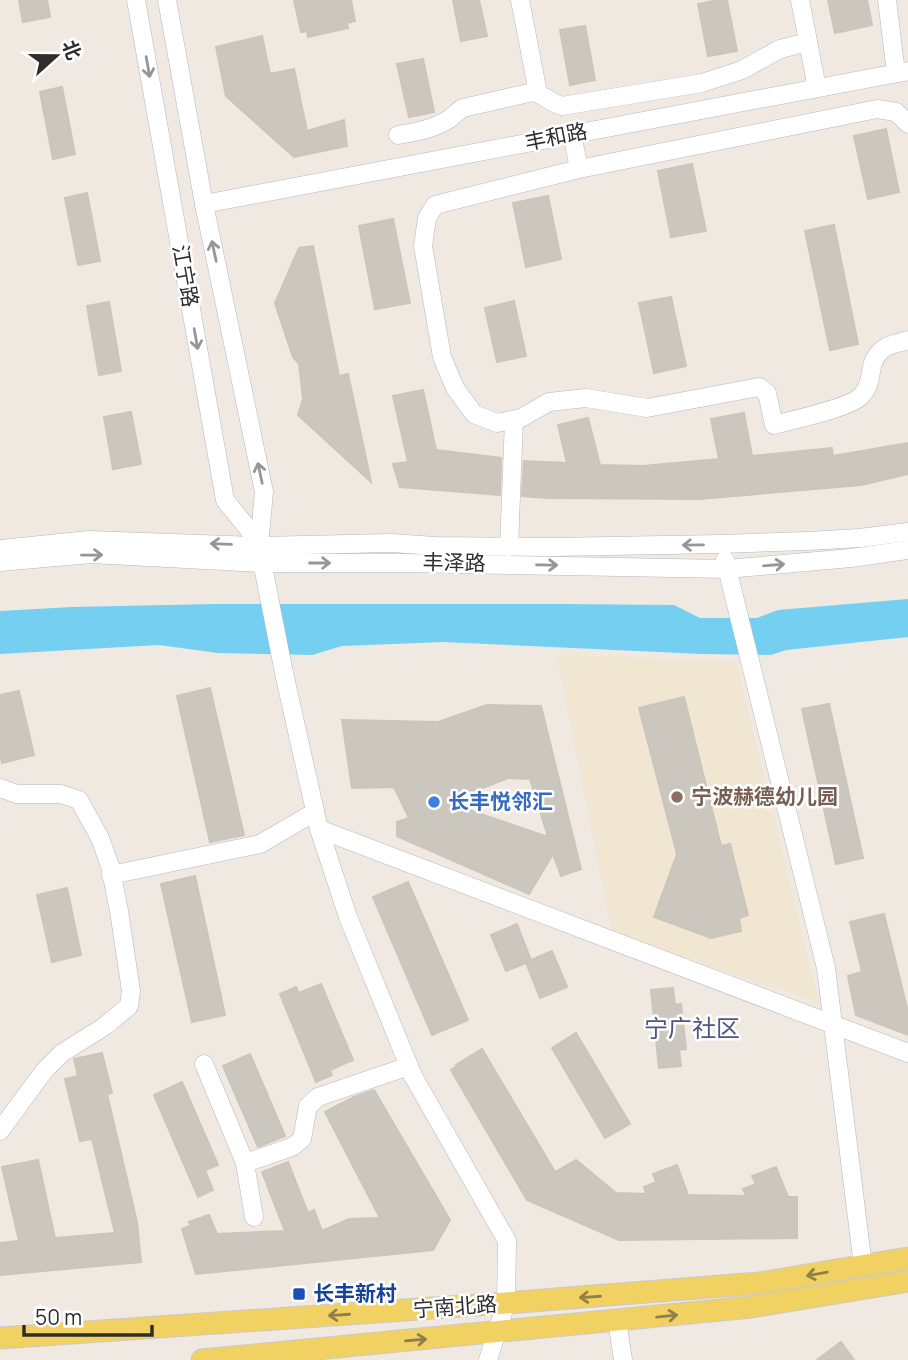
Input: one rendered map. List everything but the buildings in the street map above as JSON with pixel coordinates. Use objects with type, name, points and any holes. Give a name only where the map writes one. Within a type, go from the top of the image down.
[{"type":"main road","name":"宁南北路","points":[[0,1338],[760,1283],[908,1258]]},
{"type":"main road","name":"宁南北路","points":[[202,1360],[751,1307],[908,1281]]},
{"type":"street","name":"江宁路","points":[[136,0],[225,500],[260,550]]},
{"type":"street","name":"江宁路","points":[[167,0],[204,204],[264,492],[260,550]]},
{"type":"street","points":[[520,0],[538,93]]},
{"type":"street","points":[[800,0],[817,88]]},
{"type":"street","points":[[887,0],[902,72]]},
{"type":"street","points":[[398,135],[427,129],[450,119],[463,108],[533,92],[553,104],[562,106],[702,83],[742,70],[780,49],[808,42]]},
{"type":"street","name":"丰和路","points":[[204,204],[902,72]]},
{"type":"street","points":[[908,124],[896,112],[877,109],[579,169],[435,205],[427,218],[424,246],[442,357],[455,388],[474,414],[497,423],[521,418],[549,402],[586,398],[647,408],[759,387],[767,393],[774,425],[825,412],[859,399],[870,386],[873,360],[884,348],[908,340]]},
{"type":"street","points":[[572,134],[579,169]]},
{"type":"street","points":[[509,547],[514,420]]},
{"type":"street","name":"丰泽路","points":[[0,562],[91,554],[260,550],[391,542],[509,547],[721,544],[908,532]]},
{"type":"street","name":"丰泽路","points":[[0,549],[89,540],[404,562],[727,569],[908,550]]},
{"type":"street","points":[[721,544],[826,968],[863,1266]]},
{"type":"street","points":[[260,550],[317,820],[348,917],[409,1066],[507,1241],[506,1303],[488,1360]]},
{"type":"street","points":[[0,788],[17,794],[61,794],[79,800],[100,838],[111,875],[131,990],[129,1006],[105,1026],[62,1053],[44,1071],[0,1132]]},
{"type":"street","points":[[111,875],[260,844],[317,820],[908,1053]]},
{"type":"street","points":[[204,1064],[245,1163],[254,1217]]},
{"type":"street","points":[[245,1163],[292,1147],[302,1139],[308,1106],[318,1097],[409,1066]]},
{"type":"street","points":[[617,1320],[623,1360]]},
{"type":"shaded area","name":"宁波赫德幼儿园","points":[[557,655],[736,661],[819,1003],[612,932]]},
{"type":"water","points":[[908,599],[908,637],[786,650],[771,655],[443,642],[342,646],[312,655],[218,653],[159,645],[0,654],[0,611],[216,604],[674,605],[700,618],[757,618],[778,610]]},
{"type":"place","name":"宁波赫德幼儿园","points":[[677,797]]},
{"type":"place","name":"长丰悦邻汇","points":[[434,802]]},
{"type":"place","name":"长丰新村","points":[[299,1294]]},
{"type":"district","name":"宁广社区","points":[[692,1029]]}]
